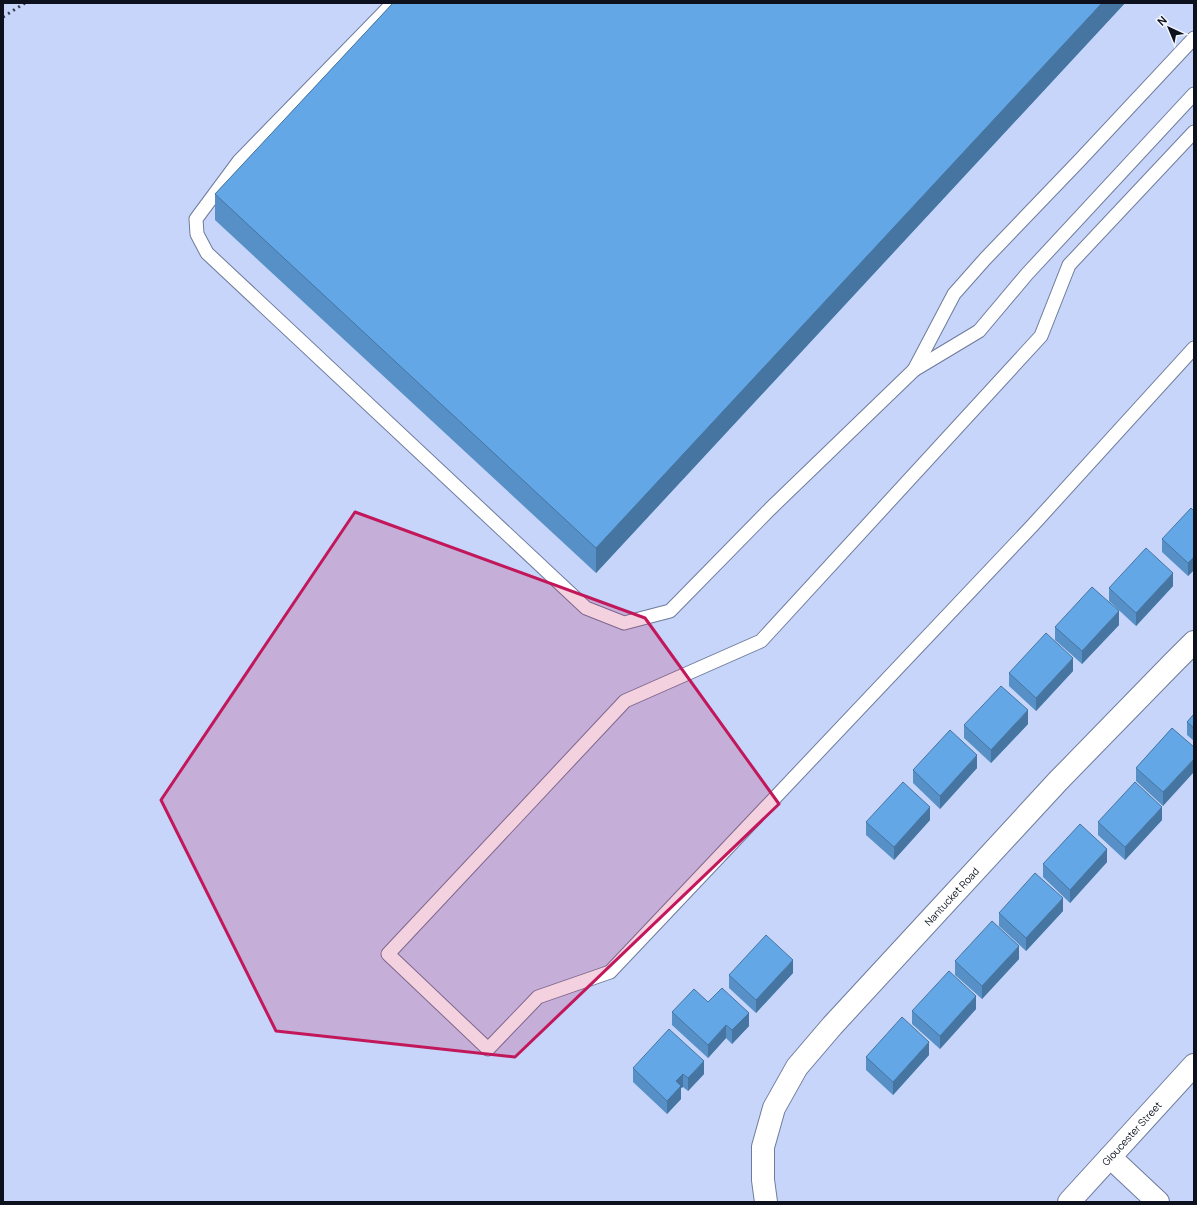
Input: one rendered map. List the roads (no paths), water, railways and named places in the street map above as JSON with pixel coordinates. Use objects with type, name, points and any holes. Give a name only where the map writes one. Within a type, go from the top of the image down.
[{"type":"street","name":"Nantucket Road","points":[[766,1202],[763,1180],[763,1148],[774,1108],[797,1067],[832,1026],[1058,781],[1194,642]]},
{"type":"street","name":"Gloucester Street","points":[[1068,1202],[1194,1065]]},
{"type":"street","points":[[1110,1157],[1158,1202]]},
{"type":"lane","points":[[393,3],[239,161],[196,218],[197,234],[206,253],[586,608],[624,623],[670,611],[770,509],[914,370],[979,331],[1028,274],[1194,94]]},
{"type":"lane","points":[[914,370],[954,294],[985,259],[1194,38]]},
{"type":"lane","points":[[1194,132],[1069,265],[1041,336],[761,641],[625,701],[388,954],[488,1049],[538,997],[610,972],[1037,520],[1194,348]]},
{"type":"railway","points":[[3,17],[25,3]]}]
